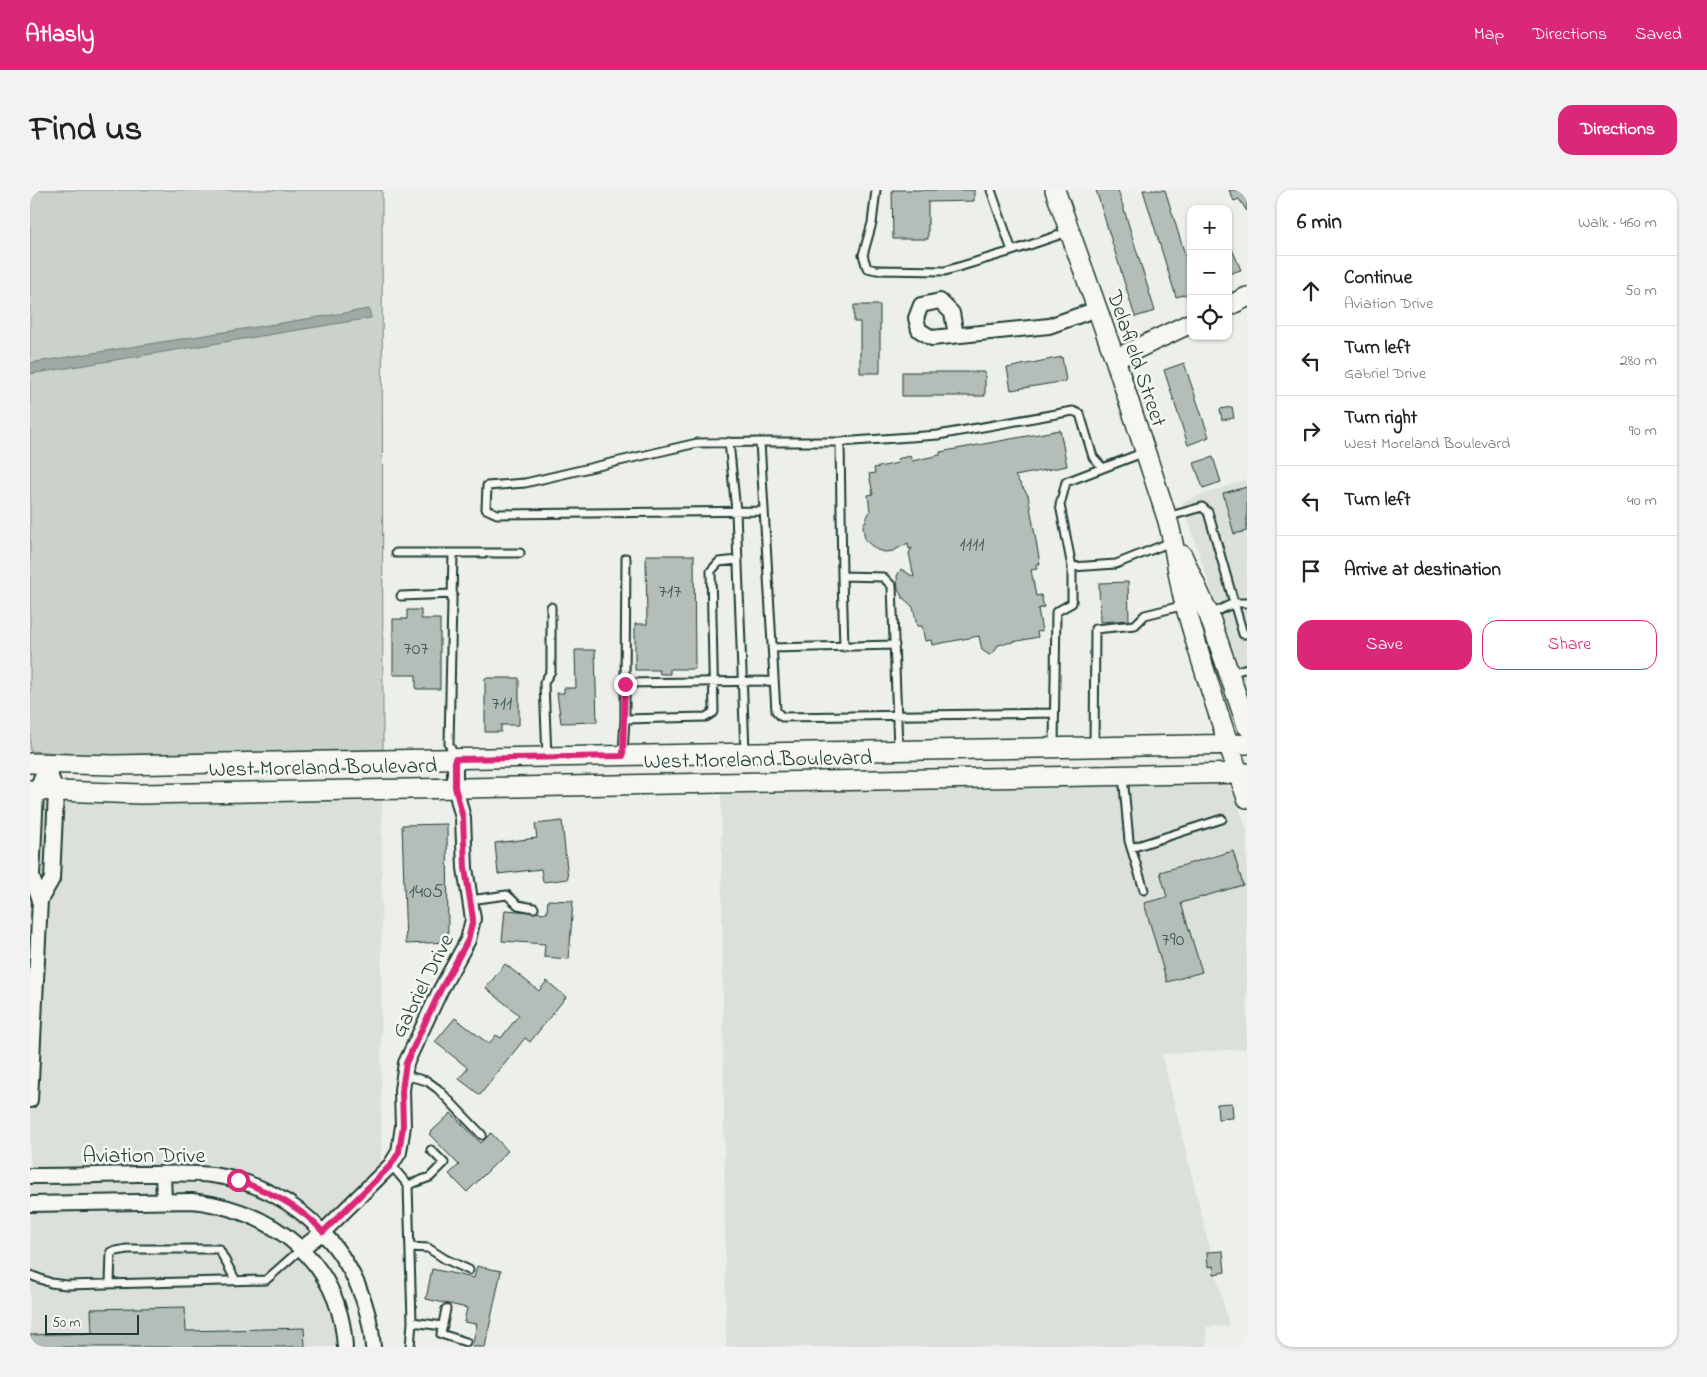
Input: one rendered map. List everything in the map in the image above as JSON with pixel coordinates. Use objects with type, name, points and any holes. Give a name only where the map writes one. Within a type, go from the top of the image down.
[{"type":"street","name":"Delafield Street","points":[[1055,190],[1115,359],[1167,518],[1174,541],[1188,614],[1228,745],[1243,773],[1247,798]]},
{"type":"street","points":[[1232,304],[1247,298]]},
{"type":"street","points":[[956,335],[1049,326],[1097,310]]},
{"type":"street","points":[[1115,359],[1187,325]]},
{"type":"street","name":"Delafield Street","points":[[1174,541],[1186,560],[1209,615],[1247,726]]},
{"type":"street","points":[[1188,614],[1209,615]]},
{"type":"street","points":[[1208,682],[1229,674]]},
{"type":"street","name":"West Moreland Boulevard","points":[[38,763],[196,764],[1247,744]]},
{"type":"street","points":[[1122,747],[1123,775]]},
{"type":"street","points":[[1054,748],[1054,776]]},
{"type":"street","points":[[898,751],[898,780]]},
{"type":"street","points":[[745,755],[746,783]]},
{"type":"street","points":[[614,784],[618,756]]},
{"type":"street","name":"Gabriel Drive","points":[[302,1249],[323,1232],[391,1165],[399,1152],[403,1126],[406,1063],[414,1043],[468,940],[473,919],[465,868],[463,818],[455,787],[455,759]]},
{"type":"street","points":[[30,1100],[35,898],[32,877],[33,791],[38,763]]},
{"type":"street","points":[[35,898],[52,879],[56,792],[38,763]]},
{"type":"street","points":[[196,764],[196,792]]},
{"type":"street","name":"West Moreland Boulevard","points":[[33,791],[196,792],[1243,773]]},
{"type":"street","points":[[163,1174],[164,1201]]},
{"type":"street","name":"Aviation Drive","points":[[30,1176],[214,1175],[254,1186],[283,1200],[303,1213],[323,1232],[351,1270],[361,1292],[367,1312],[372,1347]]},
{"type":"street","name":"Aviation Drive","points":[[30,1204],[192,1201],[237,1209],[278,1229],[302,1249],[323,1277],[332,1295],[340,1316],[345,1347]]},
{"type":"lane","points":[[876,190],[872,223],[863,255],[868,268],[876,270],[945,271],[1070,232]]},
{"type":"lane","points":[[991,190],[1012,251]]},
{"type":"lane","points":[[764,511],[497,514],[486,509],[487,486],[525,483],[697,443],[840,442],[938,435],[1073,411],[1080,414],[1093,457],[1102,467]]},
{"type":"lane","points":[[729,442],[736,511],[745,755]]},
{"type":"lane","points":[[760,442],[776,711],[782,717],[1054,713]]},
{"type":"lane","points":[[840,442],[844,647]]},
{"type":"lane","points":[[1054,748],[1056,612],[1072,603],[1072,567],[1060,505],[1066,482],[1145,452]]},
{"type":"lane","points":[[1167,518],[1202,508],[1208,512],[1243,634],[1247,634]]},
{"type":"lane","points":[[1072,567],[1116,564],[1174,541]]},
{"type":"lane","points":[[396,553],[520,553]]},
{"type":"lane","points":[[453,553],[449,744],[455,759]]},
{"type":"lane","points":[[618,756],[625,718],[626,558]]},
{"type":"lane","points":[[625,718],[706,717],[714,712],[711,571],[719,562],[738,560]]},
{"type":"lane","points":[[842,576],[883,577],[892,586],[898,751]]},
{"type":"lane","points":[[401,596],[453,594]]},
{"type":"lane","points":[[1209,615],[1234,603],[1247,603]]},
{"type":"lane","points":[[547,757],[544,683],[551,671],[551,607]]},
{"type":"lane","points":[[1094,747],[1094,629],[1134,625],[1145,615],[1188,614]]},
{"type":"lane","points":[[772,648],[895,645]]},
{"type":"lane","points":[[1229,674],[1247,668]]},
{"type":"lane","points":[[625,684],[774,681]]},
{"type":"lane","points":[[1123,775],[1126,821],[1131,848],[1144,890]]},
{"type":"lane","points":[[1131,848],[1222,819]]},
{"type":"lane","points":[[470,900],[507,895],[518,906],[534,908]]},
{"type":"lane","points":[[404,1075],[427,1082],[438,1089],[482,1135]]},
{"type":"lane","points":[[408,1185],[430,1177],[444,1163],[431,1150]]},
{"type":"lane","points":[[391,1165],[408,1185],[412,1322],[410,1347]]},
{"type":"lane","points":[[410,1247],[428,1248],[445,1259],[469,1270]]},
{"type":"lane","points":[[110,1284],[111,1252],[127,1249],[219,1249],[236,1281]]},
{"type":"lane","points":[[30,1275],[51,1284],[266,1280],[302,1249]]},
{"type":"lane","points":[[446,1308],[441,1334],[466,1342]]},
{"type":"lane","points":[[412,1322],[443,1326]]},
{"type":"shaded area","points":[[30,190],[382,190],[383,750],[94,755],[30,751]]},
{"type":"shaded area","points":[[369,309],[371,318],[30,374],[30,363]]},
{"type":"shaded area","points":[[1247,479],[1247,698],[1182,502]]},
{"type":"shaded area","points":[[1219,784],[1232,788],[1247,830],[1247,1049],[1162,1054],[1229,1326],[1206,1327],[1207,1347],[726,1347],[721,794]]},
{"type":"shaded area","points":[[30,799],[138,804],[382,799],[381,1168],[291,1252],[312,1275],[324,1296],[332,1319],[337,1347],[30,1347]]},
{"type":"building","points":[[892,190],[974,190],[974,201],[928,202],[928,239],[893,239]]},
{"type":"building","points":[[1096,190],[1118,190],[1155,311],[1135,317]]},
{"type":"building","points":[[1143,190],[1165,190],[1187,261],[1187,294],[1176,297]]},
{"type":"building","points":[[1229,190],[1247,190],[1247,211],[1239,199],[1234,201]]},
{"type":"building","points":[[1232,249],[1241,270],[1232,273]]},
{"type":"building","points":[[854,305],[880,305],[880,373],[860,373],[860,322],[854,322]]},
{"type":"building","points":[[1062,357],[1066,381],[1011,390],[1007,368]]},
{"type":"building","points":[[1184,363],[1209,437],[1188,445],[1164,370]]},
{"type":"building","points":[[902,372],[985,372],[985,396],[902,396]]},
{"type":"building","points":[[1232,407],[1234,418],[1222,420],[1220,409]]},
{"type":"building","points":[[1060,430],[1067,466],[1015,476],[1028,495],[1040,564],[1036,564],[1037,569],[1031,570],[1036,596],[1041,595],[1044,607],[1038,609],[1042,631],[1037,632],[1038,637],[998,645],[995,651],[989,655],[982,650],[979,636],[932,645],[931,640],[925,641],[922,626],[917,626],[913,607],[902,597],[898,589],[897,576],[901,569],[914,577],[909,553],[912,548],[909,549],[908,543],[893,551],[885,552],[877,550],[865,540],[863,526],[870,511],[868,495],[873,494],[869,474],[875,473],[874,468],[898,463],[897,459],[910,456],[912,461],[940,455],[940,452]]},
{"type":"building","points":[[1213,457],[1221,482],[1203,488],[1194,463]]},
{"type":"building","points":[[1247,487],[1247,531],[1234,534],[1223,493]]},
{"type":"building","points":[[646,555],[694,555],[695,669],[670,669],[670,674],[660,674],[659,670],[635,670],[635,624],[647,624]]},
{"type":"building","points":[[1128,582],[1129,620],[1100,622],[1099,583]]},
{"type":"building","points":[[407,610],[421,610],[421,619],[440,619],[440,689],[416,689],[416,675],[393,675],[393,619],[407,619]]},
{"type":"building","points":[[575,650],[595,650],[597,722],[561,723],[557,693],[564,693],[564,688],[576,688]]},
{"type":"building","points":[[485,678],[519,678],[519,725],[501,725],[501,732],[485,732]]},
{"type":"building","points":[[562,821],[568,879],[543,882],[541,869],[498,874],[495,843],[537,838],[535,824]]},
{"type":"building","points":[[447,824],[448,942],[406,944],[402,825]]},
{"type":"building","points":[[1233,851],[1243,885],[1181,903],[1202,972],[1167,982],[1144,903],[1167,897],[1160,872]]},
{"type":"building","points":[[548,900],[573,901],[569,959],[544,957],[545,944],[502,941],[505,910],[547,913]]},
{"type":"building","points":[[505,964],[539,991],[547,981],[566,997],[530,1042],[525,1038],[480,1095],[459,1079],[468,1068],[435,1042],[455,1018],[489,1044],[496,1035],[501,1038],[519,1015],[486,988]]},
{"type":"building","points":[[1232,1103],[1233,1118],[1218,1119],[1217,1104]]},
{"type":"building","points":[[451,1113],[481,1143],[491,1133],[508,1151],[467,1192],[449,1174],[459,1165],[429,1134]]},
{"type":"building","points":[[1223,1251],[1225,1272],[1214,1274],[1213,1266],[1208,1267],[1207,1252]]},
{"type":"building","points":[[477,1266],[501,1271],[485,1347],[472,1347],[477,1324],[464,1322],[467,1308],[426,1299],[432,1269],[474,1278]]},
{"type":"building","points":[[185,1307],[186,1331],[304,1328],[305,1347],[30,1347],[30,1335],[92,1333],[91,1309]]},
{"type":"route","points":[[238,1180],[283,1200],[303,1213],[323,1232],[391,1165],[399,1152],[403,1126],[402,1090],[406,1063],[440,991],[468,940],[473,919],[465,868],[463,818],[455,787],[455,759],[623,756],[625,684]]}]
